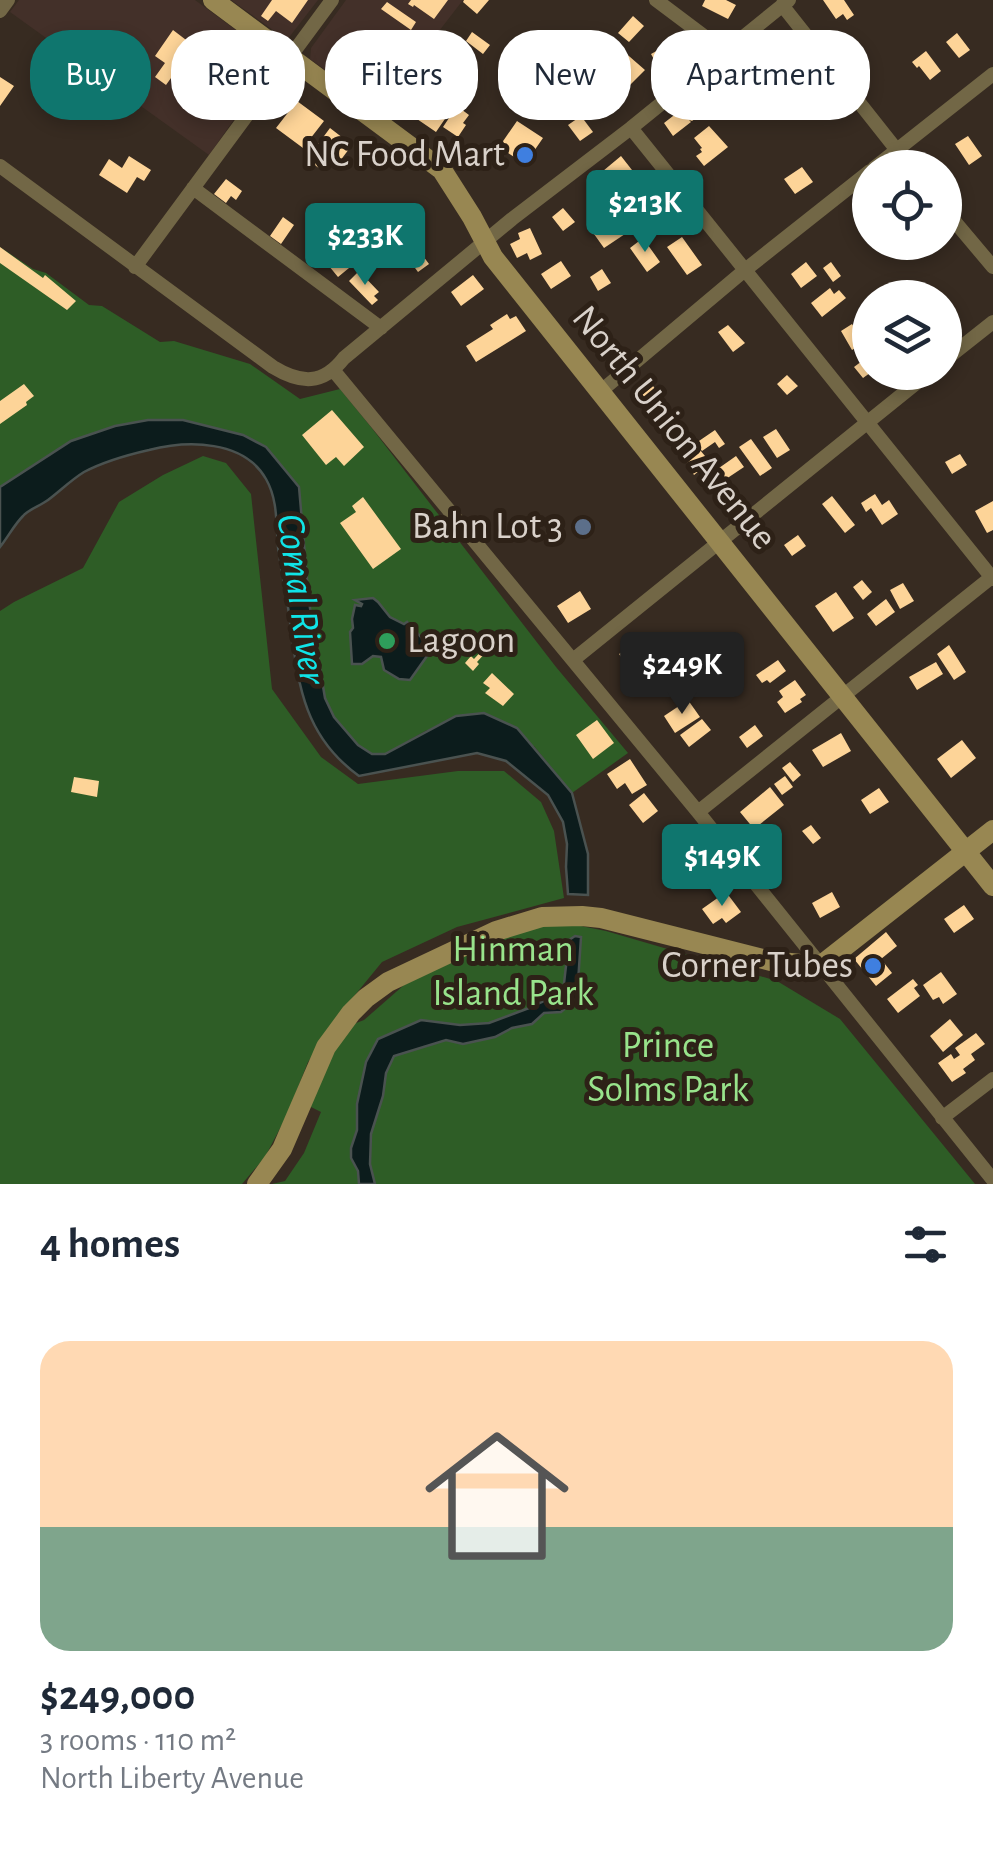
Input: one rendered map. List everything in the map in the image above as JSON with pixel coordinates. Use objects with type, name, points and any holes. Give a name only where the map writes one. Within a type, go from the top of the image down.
[{"type":"street","points":[[0,11],[8,0]]},
{"type":"street","name":"North Union Avenue","points":[[213,0],[254,30]]},
{"type":"street","points":[[305,37],[332,0]]},
{"type":"street","points":[[656,0],[695,30]]},
{"type":"street","points":[[752,30],[785,3],[896,149],[993,74]]},
{"type":"street","name":"North Union Avenue","points":[[305,68],[442,170],[493,257],[993,886]]},
{"type":"street","points":[[0,166],[284,374],[308,379],[334,371],[344,358],[486,241],[651,112]]},
{"type":"street","points":[[135,266],[243,120]]},
{"type":"street","points":[[631,128],[993,577],[698,812]]},
{"type":"street","points":[[600,391],[852,185]]},
{"type":"street","points":[[193,188],[381,328]]},
{"type":"street","points":[[962,230],[993,267]]},
{"type":"street","points":[[962,347],[993,322]]},
{"type":"street","points":[[334,371],[698,812],[993,1180]]},
{"type":"street","points":[[574,660],[908,390]]},
{"type":"street","points":[[256,1184],[282,1149],[326,1046],[351,1013],[388,982],[496,931],[542,917],[601,918],[771,962],[820,966],[993,830]]},
{"type":"street","points":[[942,1118],[993,1079]]},
{"type":"shaded area","points":[[19,0],[195,0],[236,30],[171,30],[171,120],[234,120],[209,155],[151,113],[151,30],[35,30],[10,12]]},
{"type":"shaded area","points":[[231,0],[318,0],[295,30],[273,30]]},
{"type":"shaded area","points":[[346,0],[463,0],[440,30],[325,30],[325,70],[310,59],[311,48]]},
{"type":"green space","points":[[0,247],[46,273],[89,305],[102,306],[160,342],[174,341],[250,364],[300,399],[340,389],[556,667],[628,753],[572,793],[534,746],[427,730],[385,754],[372,754],[358,745],[334,717],[325,698],[309,602],[302,516],[243,435],[71,441],[0,487]]},
{"type":"green space","points":[[203,456],[226,463],[251,494],[272,689],[321,757],[358,784],[458,771],[504,771],[541,802],[554,831],[564,898],[457,927],[382,962],[337,1017],[308,1062],[265,1157],[242,1184],[0,1184],[0,611],[83,568],[119,502]]},
{"type":"green space","name":"Prince Solms Park","points":[[571,924],[777,981],[840,1019],[975,1184],[375,1184],[370,1164],[371,1134],[394,1056],[446,1040],[463,1044],[494,1038],[512,1028],[532,1024],[544,1013],[561,1012],[578,961],[581,937],[569,940],[563,992],[489,1023],[460,1025],[421,1020],[378,1039],[366,1062],[351,1148],[359,1184],[272,1184],[285,1181],[304,1153],[321,1112],[309,1106],[332,1052],[351,1025],[364,1020],[404,985],[522,928]]},
{"type":"water","name":"Comal River","points":[[148,420],[183,420],[243,435],[266,447],[299,487],[309,602],[325,698],[334,717],[358,745],[372,754],[385,754],[456,716],[484,713],[517,728],[572,793],[588,854],[588,895],[568,894],[563,822],[548,795],[506,761],[477,753],[359,776],[325,742],[314,724],[300,683],[273,495],[266,479],[244,457],[230,450],[197,444],[149,450],[108,462],[84,472],[25,514],[0,547],[0,487],[71,441]]},
{"type":"water","name":"Lagoon","points":[[373,598],[390,617],[407,622],[432,649],[410,680],[399,679],[384,670],[381,657],[352,664],[352,619],[355,605],[362,604],[355,600]]},
{"type":"water","points":[[581,937],[577,998],[561,1012],[544,1013],[532,1024],[495,1037],[463,1044],[446,1040],[394,1056],[371,1134],[370,1164],[375,1184],[359,1184],[351,1148],[366,1062],[378,1039],[421,1020],[460,1025],[489,1023],[563,992],[569,940]]},
{"type":"building","points":[[272,0],[308,0],[292,23],[276,11],[268,21],[261,16]]},
{"type":"building","points":[[411,0],[448,0],[434,19],[408,4]]},
{"type":"building","points":[[464,0],[489,0],[477,14]]},
{"type":"building","points":[[705,0],[726,0],[736,5],[728,19],[702,6]]},
{"type":"building","points":[[823,0],[844,0],[854,15],[847,20],[843,14],[836,19]]},
{"type":"building","points":[[387,2],[416,22],[411,30],[381,9]]},
{"type":"building","points":[[633,16],[644,26],[631,40],[631,30],[621,30]]},
{"type":"building","points":[[171,33],[171,78],[166,85],[155,77],[165,63],[155,56]]},
{"type":"building","points":[[957,33],[970,50],[959,58],[946,42]]},
{"type":"building","points":[[478,36],[490,45],[483,54],[478,50]]},
{"type":"building","points":[[926,51],[941,71],[930,80],[912,62]]},
{"type":"building","points":[[631,58],[645,70],[631,84]]},
{"type":"building","points":[[0,77],[14,86],[0,106]]},
{"type":"building","points":[[305,107],[324,121],[303,148],[276,128],[282,120],[305,120]]},
{"type":"building","points":[[418,120],[444,120],[436,132]]},
{"type":"building","points":[[448,120],[465,120],[458,137],[443,127]]},
{"type":"building","points":[[584,120],[593,132],[580,141],[568,125]]},
{"type":"building","points":[[668,120],[691,122],[673,136],[664,123]]},
{"type":"building","points":[[517,121],[543,138],[525,164],[499,147]]},
{"type":"building","points":[[709,126],[728,147],[704,166],[696,156],[702,148],[694,138]]},
{"type":"building","points":[[330,128],[352,145],[340,161],[331,154],[320,169],[307,159]]},
{"type":"building","points":[[968,136],[982,156],[969,165],[955,144]]},
{"type":"building","points":[[129,156],[151,170],[144,181],[137,177],[127,193],[99,175],[109,159],[122,168]]},
{"type":"building","points":[[621,156],[632,170],[620,178],[626,184],[612,195],[597,176]]},
{"type":"building","points":[[802,167],[813,182],[795,194],[784,179]]},
{"type":"building","points":[[226,179],[242,191],[236,200],[231,196],[226,203],[214,194]]},
{"type":"building","points":[[641,182],[659,204],[649,213],[637,198],[627,206],[621,198]]},
{"type":"building","points":[[563,208],[575,222],[563,231],[552,217]]},
{"type":"building","points":[[611,213],[625,234],[604,248],[589,227]]},
{"type":"building","points":[[283,217],[294,225],[281,244],[270,236]]},
{"type":"building","points":[[530,228],[542,254],[530,260],[527,253],[517,258],[510,244],[520,239],[518,233]]},
{"type":"building","points":[[682,237],[702,265],[687,275],[667,247]]},
{"type":"building","points":[[643,238],[660,262],[647,272],[630,248]]},
{"type":"building","points":[[415,245],[429,264],[418,272],[404,253]]},
{"type":"building","points":[[0,247],[43,278],[45,275],[76,301],[67,310],[0,263]]},
{"type":"building","points":[[335,250],[349,268],[338,277],[324,260]]},
{"type":"building","points":[[561,261],[571,276],[551,289],[541,274]]},
{"type":"building","points":[[806,262],[817,276],[801,288],[791,274]]},
{"type":"building","points":[[831,262],[841,276],[833,282],[823,268]]},
{"type":"building","points":[[602,269],[611,283],[598,291],[590,277]]},
{"type":"building","points":[[359,271],[379,292],[372,305],[349,281]]},
{"type":"building","points":[[473,275],[484,289],[461,306],[451,292]]},
{"type":"building","points":[[830,288],[834,294],[839,290],[846,298],[822,317],[811,303]]},
{"type":"building","points":[[507,314],[510,319],[516,316],[526,331],[476,362],[466,346],[493,329],[490,325]]},
{"type":"building","points":[[600,321],[613,341],[599,350],[586,330]]},
{"type":"building","points":[[852,324],[852,350],[841,331]]},
{"type":"building","points":[[728,325],[745,343],[733,352],[718,332]]},
{"type":"building","points":[[787,375],[798,386],[787,395],[777,384]]},
{"type":"building","points":[[24,384],[34,396],[0,424],[0,401]]},
{"type":"building","points":[[653,386],[662,398],[646,410],[637,399]]},
{"type":"building","points":[[332,410],[364,447],[344,466],[336,457],[326,465],[302,435]]},
{"type":"building","points":[[776,429],[790,450],[777,458],[763,437]]},
{"type":"building","points":[[715,430],[725,444],[719,448],[715,442],[702,451],[696,443]]},
{"type":"building","points":[[751,439],[772,468],[760,476],[739,447]]},
{"type":"building","points":[[700,450],[710,462],[694,475],[686,462]]},
{"type":"building","points":[[960,454],[967,465],[952,474],[945,462]]},
{"type":"building","points":[[736,456],[744,467],[726,479],[719,468]]},
{"type":"building","points":[[875,494],[882,505],[889,500],[898,514],[882,525],[871,508],[866,512],[861,503]]},
{"type":"building","points":[[832,496],[855,525],[845,533],[822,504]]},
{"type":"building","points":[[363,497],[401,549],[373,569],[340,523],[356,512],[352,506]]},
{"type":"building","points":[[993,501],[993,530],[987,533],[975,511]]},
{"type":"building","points":[[798,535],[806,546],[792,556],[784,545]]},
{"type":"building","points":[[862,580],[872,592],[863,600],[853,587]]},
{"type":"building","points":[[903,583],[914,601],[900,609],[890,590]]},
{"type":"building","points":[[580,591],[591,609],[568,623],[557,606]]},
{"type":"building","points":[[836,592],[854,618],[833,632],[815,606]]},
{"type":"building","points":[[886,599],[895,612],[876,626],[867,614]]},
{"type":"building","points":[[644,637],[653,649],[628,667],[619,654]]},
{"type":"building","points":[[949,645],[966,672],[954,680],[937,654]]},
{"type":"building","points":[[485,647],[488,650],[473,671],[465,663]]},
{"type":"building","points":[[778,660],[786,671],[770,683],[762,683],[756,675]]},
{"type":"building","points":[[936,662],[943,674],[917,690],[909,677]]},
{"type":"building","points":[[492,673],[514,694],[503,706],[485,693],[490,688],[483,683]]},
{"type":"building","points":[[795,680],[806,695],[785,713],[777,702],[783,697],[779,691]]},
{"type":"building","points":[[688,700],[700,717],[675,733],[664,716]]},
{"type":"building","points":[[702,719],[711,730],[689,747],[680,735]]},
{"type":"building","points":[[597,720],[614,743],[593,759],[576,735]]},
{"type":"building","points":[[755,725],[763,736],[747,748],[739,737]]},
{"type":"building","points":[[841,733],[851,751],[823,767],[812,750]]},
{"type":"building","points":[[962,740],[976,758],[951,778],[937,759]]},
{"type":"building","points":[[630,759],[647,785],[632,794],[625,783],[617,789],[607,774]]},
{"type":"building","points":[[790,762],[801,775],[793,782],[782,768]]},
{"type":"building","points":[[785,776],[793,787],[782,795],[774,784]]},
{"type":"building","points":[[74,777],[99,781],[97,797],[71,792]]},
{"type":"building","points":[[770,787],[784,805],[754,829],[740,812]]},
{"type":"building","points":[[879,788],[889,802],[870,814],[861,800]]},
{"type":"building","points":[[644,793],[658,811],[643,823],[629,805]]},
{"type":"building","points":[[811,825],[821,838],[813,844],[802,831]]},
{"type":"building","points":[[726,892],[741,912],[726,923],[722,918],[713,924],[702,909]]},
{"type":"building","points":[[832,892],[840,907],[820,918],[812,903]]},
{"type":"building","points":[[964,905],[974,919],[954,933],[944,919]]},
{"type":"building","name":"Corner Tubes","points":[[886,932],[897,946],[881,959],[892,973],[876,986],[854,959]]},
{"type":"building","points":[[941,972],[957,994],[943,1004],[939,997],[933,1000],[923,985]]},
{"type":"building","points":[[913,979],[920,996],[898,1013],[887,999]]},
{"type":"building","points":[[950,1019],[963,1035],[943,1052],[930,1036]]},
{"type":"building","points":[[976,1033],[985,1044],[971,1054],[975,1060],[963,1069],[966,1073],[952,1082],[938,1063],[951,1054],[954,1059],[960,1055],[955,1048]]},
{"type":"place","name":"NC Food Mart","points":[[525,155]]},
{"type":"place","name":"Bahn Lot 3","points":[[583,527]]},
{"type":"place","name":"Lagoon","points":[[387,641]]},
{"type":"place","name":"Corner Tubes","points":[[873,966]]},
{"type":"park label","name":"Hinman Island Park","points":[[513,972]]}]
